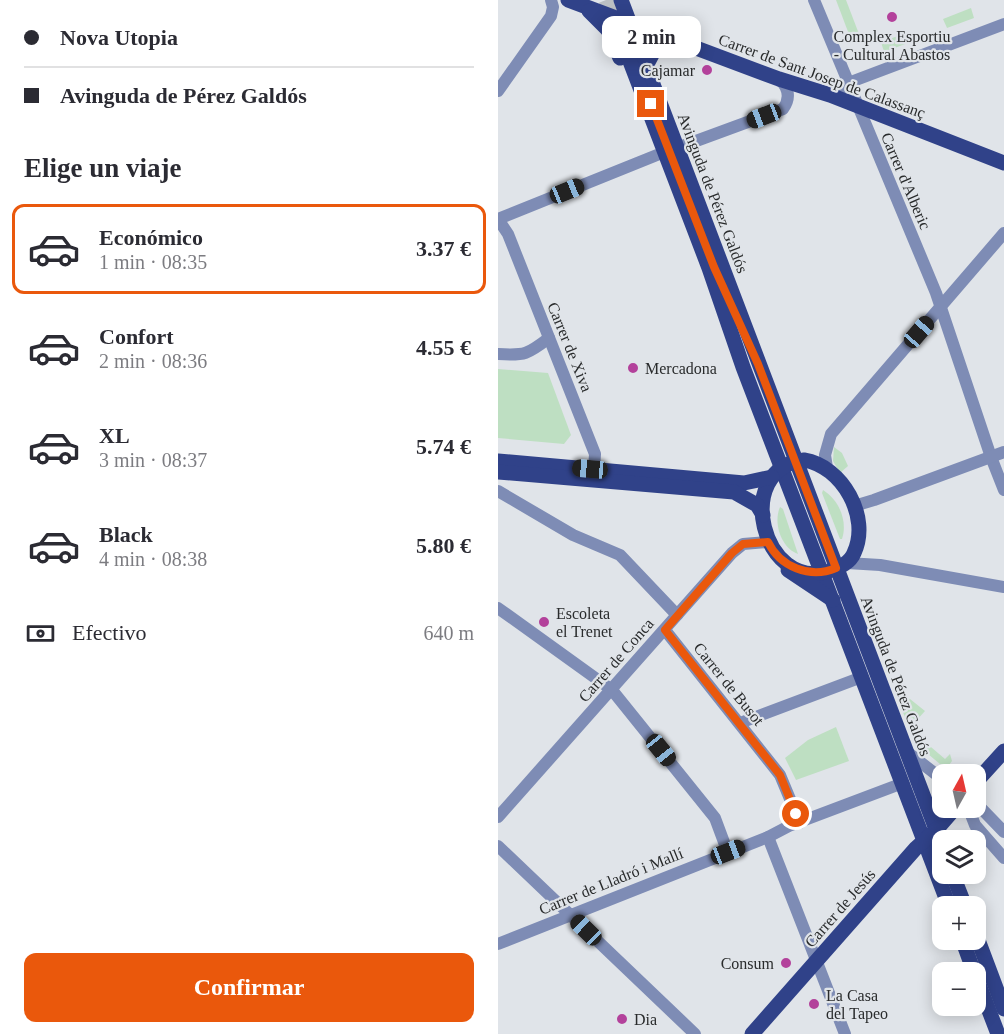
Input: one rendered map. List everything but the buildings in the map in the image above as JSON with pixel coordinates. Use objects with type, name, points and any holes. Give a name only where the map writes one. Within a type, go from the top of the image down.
[{"type":"main road","name":"Carrer de Sant Josep de Calassanç","points":[[568,0],[779,79],[830,95],[1004,163]]},
{"type":"main road","name":"Avinguda de Pérez Galdós","points":[[621,0],[677,148],[751,366],[783,469],[835,568],[906,751],[930,835]]},
{"type":"main road","name":"Avinguda de Pérez Galdós","points":[[585,7],[602,22],[611,36],[725,331],[751,366]]},
{"type":"main road","points":[[646,66],[654,51],[669,38]]},
{"type":"main road","name":"Avinguda de Pérez Galdós","points":[[625,43],[751,366]]},
{"type":"main road","points":[[498,461],[744,483],[783,469],[812,462],[827,468],[839,480],[854,506],[858,520],[858,537],[855,551],[835,568],[813,573],[795,567],[772,547],[758,505],[734,492],[498,472]]},
{"type":"main road","points":[[763,515],[764,496],[783,469]]},
{"type":"main road","name":"Avinguda de Pérez Galdós","points":[[772,547],[793,574],[832,600]]},
{"type":"main road","name":"Avinguda de Pérez Galdós","points":[[835,568],[832,600],[903,783],[930,835]]},
{"type":"main road","points":[[986,771],[1004,751]]},
{"type":"main road","name":"Carrer de Jesús","points":[[752,1034],[946,818]]},
{"type":"main road","points":[[930,835],[946,896]]},
{"type":"main road","points":[[982,950],[1004,1009]]},
{"type":"main road","points":[[986,1002],[998,1034]]},
{"type":"street","points":[[498,91],[551,16],[553,7],[551,0]]},
{"type":"street","name":"Carrer d'Alberic","points":[[814,0],[941,307],[1004,490]]},
{"type":"street","points":[[830,95],[848,85],[1004,24]]},
{"type":"street","points":[[677,148],[783,109],[788,97],[786,85],[779,79]]},
{"type":"street","points":[[498,219],[657,155]]},
{"type":"street","name":"Carrer de Xiva","points":[[498,219],[508,234],[595,454],[594,470]]},
{"type":"street","points":[[827,468],[825,455],[831,434],[1004,233]]},
{"type":"street","points":[[498,354],[530,353],[549,338]]},
{"type":"street","points":[[854,506],[1004,452]]},
{"type":"street","points":[[575,479],[589,475],[594,470]]},
{"type":"street","points":[[498,491],[573,535],[620,555],[677,615]]},
{"type":"street","name":"Carrer de Conca","points":[[501,809],[612,690],[738,548],[750,542],[772,547]]},
{"type":"street","points":[[835,568],[891,567],[1004,587]]},
{"type":"street","points":[[498,608],[612,690],[715,818],[728,852]]},
{"type":"street","name":"Carrer de Busot","points":[[665,630],[780,775],[800,823]]},
{"type":"street","points":[[740,723],[862,677]]},
{"type":"street","points":[[906,751],[932,771]]},
{"type":"street","name":"Carrer de Lladró i Mallí","points":[[498,944],[903,783]]},
{"type":"street","points":[[986,813],[1004,832]]},
{"type":"street","points":[[768,837],[845,1034]]},
{"type":"street","points":[[986,838],[1004,858]]},
{"type":"street","points":[[498,846],[695,1034]]},
{"type":"green space","points":[[836,0],[846,0],[859,34],[850,37]]},
{"type":"green space","points":[[971,8],[974,18],[947,28],[943,19]]},
{"type":"green space","points":[[909,32],[913,41],[884,52],[881,42]]},
{"type":"green space","points":[[498,369],[548,373],[571,435],[564,444],[498,438]]},
{"type":"green space","points":[[834,447],[842,453],[848,466],[840,473],[833,461]]},
{"type":"green space","points":[[823,490],[834,499],[841,512],[844,525],[842,539],[840,539],[822,493]]},
{"type":"green space","points":[[780,507],[783,509],[798,554],[787,546],[780,534],[777,520]]},
{"type":"green space","points":[[902,697],[910,699],[925,711],[915,722],[922,730],[918,736],[945,759],[950,754],[952,761],[950,764],[940,764],[916,744],[899,701]]},
{"type":"green space","points":[[836,727],[849,761],[796,780],[785,758],[808,740]]},
{"type":"tunnel","points":[[606,0],[623,43]]},
{"type":"place","name":"Complex Esportiu - Cultural Abastos","points":[[892,17]]},
{"type":"place","name":"Cajamar","points":[[707,70]]},
{"type":"place","name":"Mercadona","points":[[633,368]]},
{"type":"place","name":"Escoleta el Trenet","points":[[544,622]]},
{"type":"place","name":"Consum","points":[[786,963]]},
{"type":"place","name":"La Casa del Tapeo","points":[[814,1004]]},
{"type":"place","name":"Dia","points":[[622,1019]]},
{"type":"route","points":[[651,104],[714,267],[758,364],[836,568],[821,573],[802,571],[775,553],[768,542],[743,544],[732,553],[665,630],[780,775],[796,814]]}]
